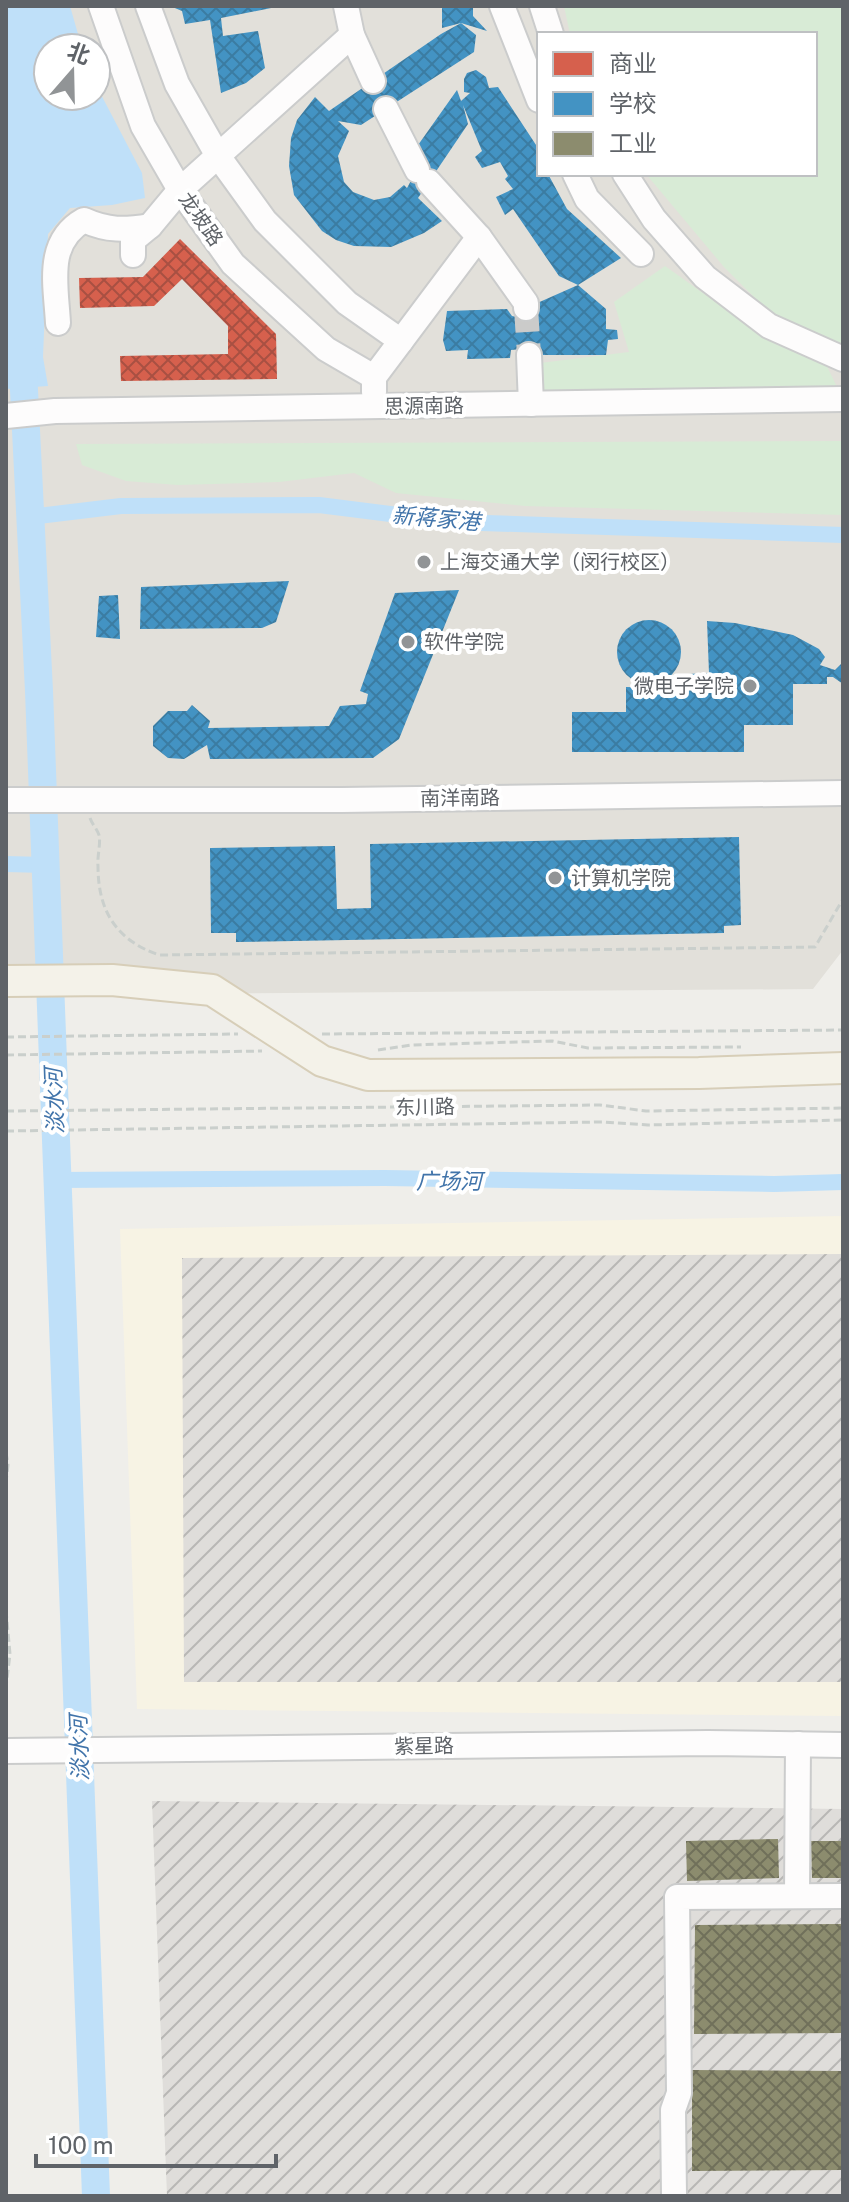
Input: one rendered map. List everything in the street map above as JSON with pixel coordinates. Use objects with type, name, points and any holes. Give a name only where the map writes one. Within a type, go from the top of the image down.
[{"type":"main road","name":"东川路","points":[[6,981],[112,980],[212,990],[274,1043],[368,1075],[699,1073],[843,1068]]},
{"type":"street","name":"龙坡路","points":[[101,6],[143,126],[180,190],[233,264],[326,349],[374,377]]},
{"type":"street","points":[[148,6],[177,84],[218,156],[275,231],[347,303],[401,341]]},
{"type":"street","points":[[346,6],[352,35],[373,81]]},
{"type":"street","points":[[502,6],[537,95]]},
{"type":"street","points":[[542,6],[546,32]]},
{"type":"street","points":[[133,255],[133,240],[150,226],[180,190],[352,35]]},
{"type":"street","points":[[515,42],[537,36]]},
{"type":"street","points":[[386,109],[423,176],[479,237],[526,303],[526,308]]},
{"type":"street","points":[[576,176],[587,199],[641,254]]},
{"type":"street","points":[[626,176],[654,219],[705,277],[769,326],[843,359]]},
{"type":"street","points":[[58,323],[55,263],[59,244],[70,228],[84,220],[102,228],[120,230],[150,226]]},
{"type":"street","points":[[374,407],[374,377],[479,237]]},
{"type":"street","points":[[529,355],[531,404]]},
{"type":"street","name":"思源南路","points":[[6,416],[55,411],[843,399]]},
{"type":"street","name":"南洋南路","points":[[6,800],[342,800],[843,793]]},
{"type":"street","points":[[797,1896],[798,1744]]},
{"type":"street","name":"紫星路","points":[[12,1751],[843,1745]]},
{"type":"street","points":[[674,2196],[673,2110],[679,2093],[677,1897],[843,1896]]},
{"type":"path","points":[[83,800],[90,821],[99,834],[98,893],[106,914],[138,948],[159,955],[815,947],[843,899]]},
{"type":"path","points":[[6,1055],[112,1053],[274,1043],[843,1030]]},
{"type":"path","points":[[6,1037],[111,1035],[274,1043]]},
{"type":"path","points":[[379,1050],[411,1045],[552,1041],[588,1048],[748,1047]]},
{"type":"path","name":"东川路","points":[[6,1111],[600,1105],[646,1111],[843,1108]]},
{"type":"path","points":[[6,1131],[602,1122],[648,1125],[843,1120]]},
{"type":"path","points":[[6,1452],[6,1482]]},
{"type":"path","points":[[6,1610],[10,1654],[6,1687]]},
{"type":"shaded area","name":"上海交通大学（闵行校区）","points":[[6,6],[843,6],[843,950],[813,989],[6,995]]},
{"type":"shaded area","points":[[843,1216],[843,1716],[137,1709],[120,1229]]},
{"type":"shaded area","points":[[843,1254],[843,1682],[184,1682],[182,1258]]},
{"type":"shaded area","points":[[152,1801],[843,1809],[843,2196],[167,2196]]},
{"type":"green space","points":[[564,6],[843,6],[843,345],[775,318],[724,267],[648,176],[817,176],[817,32],[570,32]]},
{"type":"green space","points":[[665,266],[752,328],[826,364],[836,385],[811,400],[543,404],[540,363],[629,352],[614,302]]},
{"type":"green space","points":[[843,441],[843,515],[525,506],[396,493],[354,473],[279,482],[178,485],[126,481],[82,465],[76,444]]},
{"type":"water","points":[[6,6],[70,6],[77,32],[32,32],[32,112],[110,112],[142,173],[145,198],[112,205],[70,208],[48,234],[43,357],[48,386],[6,389]]},
{"type":"building: 商业","points":[[180,239],[276,334],[277,379],[121,381],[120,356],[228,354],[228,326],[182,279],[154,306],[80,308],[79,278],[143,277]]},
{"type":"building: 学校","points":[[170,6],[281,6],[221,18],[223,36],[258,31],[265,68],[246,83],[221,93],[210,20],[185,24],[182,11]]},
{"type":"building: 学校","points":[[442,6],[473,6],[473,16],[487,31],[461,23],[442,28]]},
{"type":"building: 学校","points":[[461,23],[476,35],[474,52],[361,125],[338,121],[349,131],[338,156],[344,182],[353,192],[374,200],[390,197],[404,185],[407,188],[420,164],[411,155],[457,90],[461,101],[470,93],[464,92],[464,79],[467,73],[476,70],[486,77],[489,88],[498,87],[537,146],[537,176],[549,176],[567,209],[621,258],[578,285],[559,276],[513,209],[505,215],[496,197],[513,189],[505,179],[508,176],[500,162],[482,168],[475,157],[482,151],[463,105],[468,124],[418,198],[442,221],[424,233],[391,247],[354,246],[322,231],[294,195],[289,166],[291,138],[297,120],[315,97],[329,111]]},
{"type":"building: 学校","points":[[578,285],[606,309],[606,329],[617,330],[618,339],[608,340],[606,355],[525,355],[522,349],[511,350],[510,358],[467,359],[468,350],[446,351],[443,340],[447,311],[507,309],[512,316],[522,318],[526,308]]},
{"type":"building: 学校","points":[[289,581],[276,622],[262,628],[140,629],[141,587]]},
{"type":"building: 学校","name":"软件学院","points":[[459,590],[399,739],[373,758],[210,759],[207,745],[184,759],[168,758],[153,746],[153,726],[168,711],[187,711],[192,705],[210,721],[208,728],[329,726],[340,706],[366,704],[368,694],[360,691],[395,593]]},
{"type":"building: 学校","points":[[118,595],[120,639],[96,637],[99,596]]},
{"type":"building: 学校","points":[[649,620],[672,629],[681,652],[672,675],[649,684],[626,675],[617,652],[626,629]]},
{"type":"building: 学校","name":"微电子学院","points":[[707,621],[735,623],[793,635],[819,649],[825,657],[820,665],[835,670],[843,662],[843,684],[833,677],[827,677],[827,684],[793,684],[793,725],[744,725],[744,752],[572,752],[572,712],[626,712],[626,687],[708,689],[708,683],[688,682],[688,674],[709,673]]},
{"type":"building: 学校","name":"计算机学院","points":[[739,837],[741,925],[724,926],[724,933],[236,942],[236,933],[211,933],[210,848],[335,846],[337,909],[371,908],[370,844]]},
{"type":"building: 工业","points":[[778,1839],[779,1878],[687,1881],[686,1841]]},
{"type":"building: 工业","points":[[811,1841],[843,1841],[843,1878],[812,1878]]},
{"type":"building: 工业","points":[[843,1924],[843,2033],[694,2034],[695,1925]]},
{"type":"building: 工业","points":[[692,2070],[843,2071],[843,2170],[692,2171]]},
{"type":"waterway","name":"淡水河","points":[[22,350],[39,691],[96,2196]]},
{"type":"waterway","name":"新蒋家港","points":[[30,517],[121,506],[319,505],[454,522],[843,535]]},
{"type":"waterway","points":[[6,864],[45,865]]},
{"type":"waterway","name":"广场河","points":[[56,1180],[385,1178],[774,1184],[843,1182]]},
{"type":"tunnel","points":[[526,308],[529,355]]},
{"type":"place","name":"上海交通大学（闵行校区）","points":[[424,562]]},
{"type":"place","name":"软件学院","points":[[408,642]]},
{"type":"place","name":"微电子学院","points":[[750,686]]},
{"type":"place","name":"计算机学院","points":[[555,878]]}]
